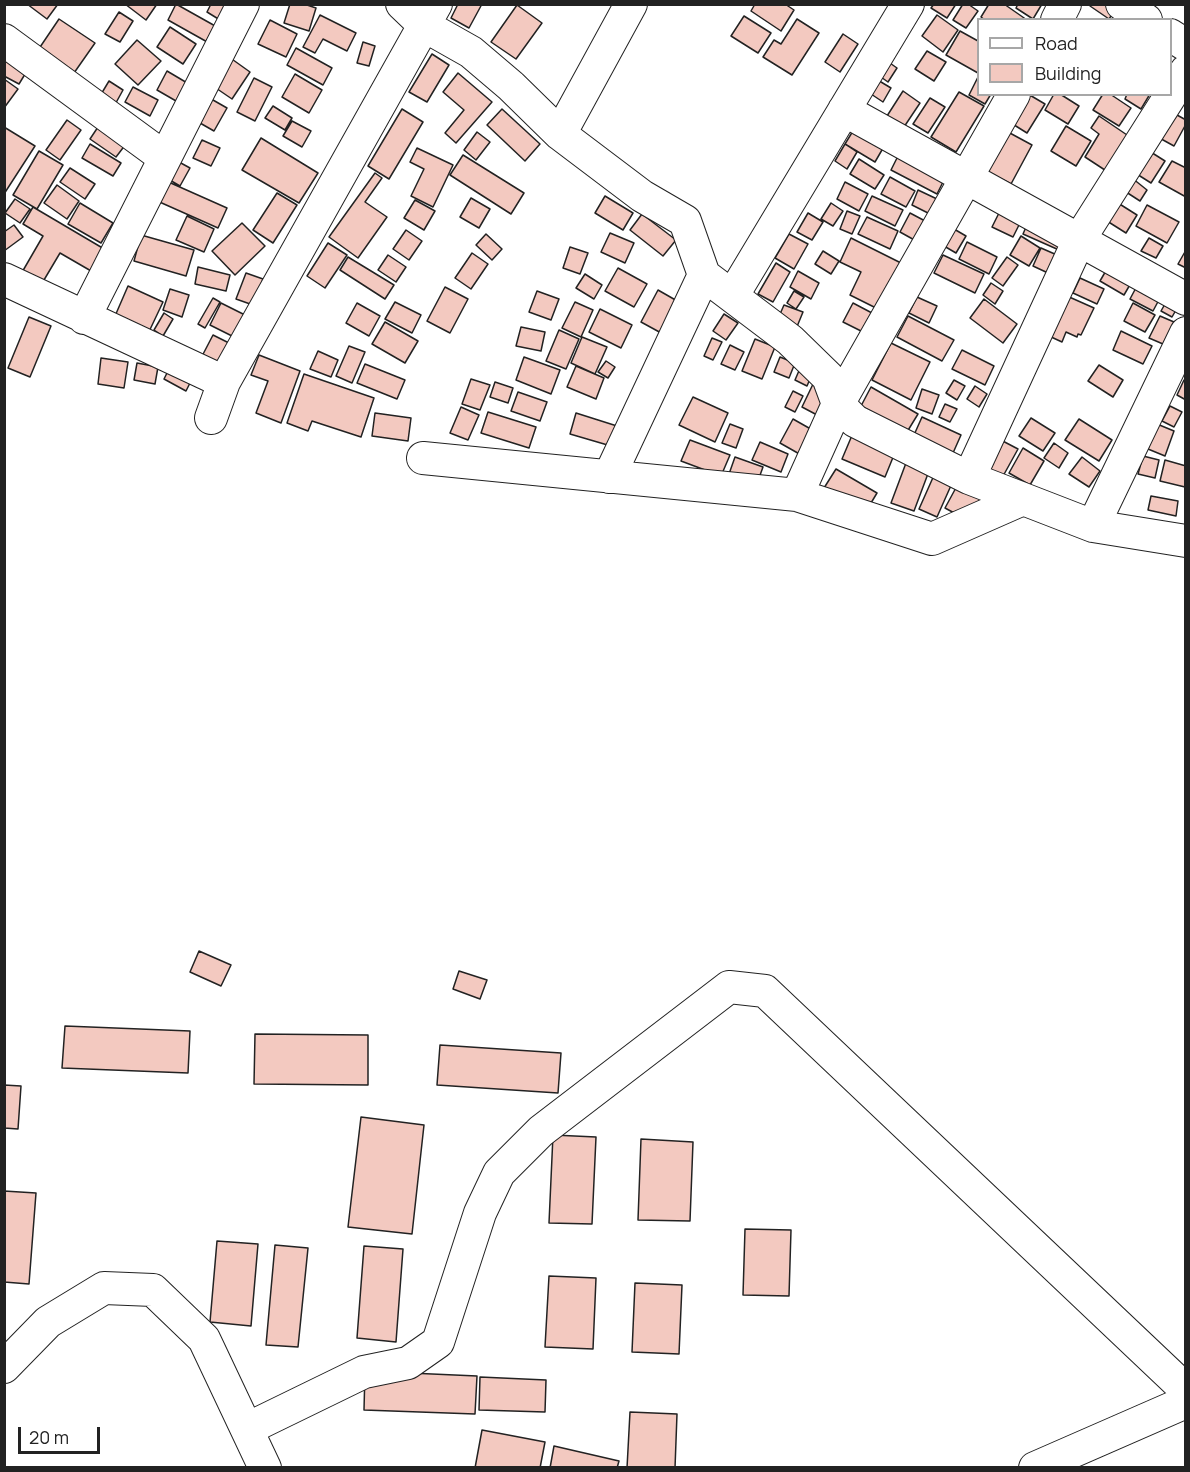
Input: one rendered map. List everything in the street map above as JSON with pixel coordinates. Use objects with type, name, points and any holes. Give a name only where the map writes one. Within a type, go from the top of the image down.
[{"type":"street","points":[[84,318],[243,4]]},
{"type":"street","points":[[402,4],[430,15],[511,86],[560,134],[642,196],[685,220],[704,275],[790,340],[828,377],[838,404],[855,421],[969,478],[1093,526],[1185,541]]},
{"type":"street","points":[[560,134],[631,4]]},
{"type":"street","points":[[733,296],[908,4]]},
{"type":"street","points":[[1058,18],[1065,4]]},
{"type":"street","points":[[1122,4],[1143,18]]},
{"type":"street","points":[[211,418],[224,382],[430,15]]},
{"type":"street","points":[[1172,36],[1185,45]]},
{"type":"street","points":[[4,40],[165,158]]},
{"type":"street","points":[[1172,92],[1185,71]]},
{"type":"street","points":[[797,495],[838,404],[1013,96]]},
{"type":"street","points":[[969,478],[1079,240],[1169,96]]},
{"type":"street","points":[[844,110],[1185,299]]},
{"type":"street","points":[[609,477],[704,275]]},
{"type":"street","points":[[4,279],[224,382]]},
{"type":"street","points":[[1093,526],[1185,333]]},
{"type":"street","points":[[423,458],[797,495],[932,539],[1023,499]]},
{"type":"street","points":[[247,1429],[364,1372],[408,1363],[438,1342],[480,1213],[499,1173],[541,1131],[729,987],[765,990],[1185,1390]]},
{"type":"street","points":[[4,1367],[48,1322],[104,1288],[153,1290],[204,1339],[265,1467]]},
{"type":"street","points":[[1035,1467],[1185,1402]]},
{"type":"building","points":[[27,4],[58,4],[47,19]]},
{"type":"building","points":[[125,4],[157,4],[146,20]]},
{"type":"building","points":[[176,4],[217,27],[209,43],[168,20]]},
{"type":"building","points":[[211,4],[230,4],[220,20],[207,12]]},
{"type":"building","points":[[290,4],[304,4],[316,8],[309,31],[284,23]]},
{"type":"building","points":[[458,4],[482,4],[469,28],[451,18]]},
{"type":"building","points":[[755,4],[785,4],[794,10],[781,31],[751,11]]},
{"type":"building","points":[[934,4],[956,4],[947,18],[931,8]]},
{"type":"building","points":[[963,4],[968,4],[978,11],[966,28],[953,20]]},
{"type":"building","points":[[989,4],[1004,4],[1024,18],[982,18]]},
{"type":"building","points":[[1018,4],[1042,4],[1034,18],[1016,8]]},
{"type":"building","points":[[1092,4],[1113,4],[1117,7],[1108,18],[1090,6]]},
{"type":"building","points":[[517,5],[542,23],[516,59],[491,42]]},
{"type":"building","points":[[119,12],[133,21],[120,42],[105,34]]},
{"type":"building","points":[[320,15],[356,33],[347,51],[323,39],[315,53],[303,47]]},
{"type":"building","points":[[937,15],[958,30],[943,52],[922,36]]},
{"type":"building","points":[[744,16],[771,33],[758,53],[731,36]]},
{"type":"building","points":[[59,19],[95,43],[67,83],[32,59]]},
{"type":"building","points":[[797,19],[819,33],[792,75],[763,57],[774,40],[781,44]]},
{"type":"building","points":[[270,20],[297,34],[286,57],[258,44]]},
{"type":"building","points":[[170,27],[196,44],[183,64],[157,47]]},
{"type":"building","points":[[960,31],[977,40],[977,72],[946,55]]},
{"type":"building","points":[[843,34],[858,44],[840,72],[825,62]]},
{"type":"building","points":[[137,40],[161,61],[138,85],[115,64]]},
{"type":"building","points":[[363,42],[375,46],[369,66],[357,63]]},
{"type":"building","points":[[296,48],[332,68],[323,85],[287,65]]},
{"type":"building","points":[[4,50],[30,66],[19,84],[4,76]]},
{"type":"building","points":[[927,51],[946,62],[934,81],[915,69]]},
{"type":"building","points":[[432,54],[449,65],[427,102],[409,92]]},
{"type":"building","points":[[229,57],[250,72],[232,99],[210,84]]},
{"type":"building","points":[[887,61],[897,68],[888,82],[878,75]]},
{"type":"building","points":[[167,71],[194,87],[183,105],[157,90]]},
{"type":"building","points":[[458,73],[492,102],[456,143],[445,133],[464,110],[443,92]]},
{"type":"building","points":[[295,74],[322,90],[309,113],[282,97]]},
{"type":"building","points":[[254,78],[272,87],[255,121],[237,112]]},
{"type":"building","points":[[4,79],[18,89],[4,108]]},
{"type":"building","points":[[876,79],[891,88],[883,102],[868,92]]},
{"type":"building","points":[[977,79],[977,96],[990,96],[985,104],[969,95]]},
{"type":"building","points":[[109,81],[123,90],[112,110],[97,101]]},
{"type":"building","points":[[133,87],[158,100],[150,116],[125,102]]},
{"type":"building","points":[[903,91],[920,103],[904,127],[887,116]]},
{"type":"building","points":[[959,92],[984,106],[956,152],[931,137]]},
{"type":"building","points":[[206,96],[227,108],[214,131],[193,119]]},
{"type":"building","points":[[1027,96],[1031,96],[1045,104],[1027,133],[1011,123]]},
{"type":"building","points":[[1053,96],[1063,96],[1079,106],[1068,124],[1045,110]]},
{"type":"building","points":[[1102,96],[1113,96],[1131,108],[1119,126],[1093,110]]},
{"type":"building","points":[[1126,96],[1149,96],[1141,109],[1125,99]]},
{"type":"building","points":[[930,98],[945,107],[928,133],[913,124]]},
{"type":"building","points":[[273,106],[292,118],[285,130],[265,118]]},
{"type":"building","points":[[402,109],[423,122],[389,179],[368,166]]},
{"type":"building","points":[[502,109],[540,144],[525,161],[487,125]]},
{"type":"building","points":[[1168,110],[1186,120],[1174,146],[1154,135]]},
{"type":"building","points":[[1099,116],[1133,139],[1111,174],[1085,157],[1099,134],[1091,128]]},
{"type":"building","points":[[67,120],[81,130],[60,160],[46,150]]},
{"type":"building","points":[[102,121],[129,140],[116,157],[90,139]]},
{"type":"building","points":[[292,121],[311,131],[302,147],[283,136]]},
{"type":"building","points":[[856,126],[886,143],[875,162],[845,144]]},
{"type":"building","points":[[1066,126],[1091,141],[1076,166],[1051,151]]},
{"type":"building","points":[[4,127],[35,146],[4,194]]},
{"type":"building","points":[[477,132],[490,142],[476,160],[464,150]]},
{"type":"building","points":[[1008,132],[1032,145],[1011,184],[986,171]]},
{"type":"building","points":[[261,138],[318,173],[299,203],[242,170]]},
{"type":"building","points":[[202,140],[220,148],[211,166],[193,158]]},
{"type":"building","points":[[90,144],[121,163],[113,176],[82,158]]},
{"type":"building","points":[[845,144],[857,152],[847,169],[835,161]]},
{"type":"building","points":[[417,148],[453,165],[433,207],[411,196],[424,169],[410,162]]},
{"type":"building","points":[[902,148],[948,172],[937,194],[891,170]]},
{"type":"building","points":[[1146,149],[1165,161],[1151,183],[1132,171]]},
{"type":"building","points":[[39,151],[63,165],[37,209],[13,195]]},
{"type":"building","points":[[463,155],[524,193],[511,214],[450,175]]},
{"type":"building","points":[[859,159],[884,175],[875,189],[850,174]]},
{"type":"building","points":[[1172,161],[1186,168],[1186,197],[1159,182]]},
{"type":"building","points":[[179,162],[190,168],[180,186],[168,179]]},
{"type":"building","points":[[70,168],[95,184],[85,199],[60,182]]},
{"type":"building","points":[[375,173],[382,178],[365,202],[387,217],[358,258],[329,237]]},
{"type":"building","points":[[890,177],[915,191],[906,207],[881,194]]},
{"type":"building","points":[[1132,178],[1147,190],[1140,201],[1123,190]]},
{"type":"building","points":[[164,180],[227,208],[218,228],[155,200]]},
{"type":"building","points":[[845,182],[868,194],[859,211],[837,199]]},
{"type":"building","points":[[57,185],[79,201],[67,219],[44,203]]},
{"type":"building","points":[[918,190],[937,199],[930,214],[912,205]]},
{"type":"building","points":[[277,193],[297,205],[273,243],[253,230]]},
{"type":"building","points":[[605,196],[633,213],[623,230],[595,213]]},
{"type":"building","points":[[872,196],[903,210],[895,226],[865,211]]},
{"type":"building","points":[[471,198],[490,209],[479,228],[460,217]]},
{"type":"building","points":[[15,199],[30,209],[20,223],[5,213]]},
{"type":"building","points":[[415,200],[435,211],[424,230],[404,218]]},
{"type":"building","points":[[80,203],[113,223],[101,243],[68,224]]},
{"type":"building","points":[[831,203],[843,211],[833,226],[821,219]]},
{"type":"building","points":[[1118,203],[1137,215],[1126,233],[1107,221]]},
{"type":"building","points":[[1147,205],[1179,222],[1167,243],[1136,226]]},
{"type":"building","points":[[33,207],[111,253],[98,275],[60,253],[41,285],[21,274],[43,236],[23,224]]},
{"type":"building","points":[[1002,207],[1023,217],[1013,237],[992,227]]},
{"type":"building","points":[[847,211],[860,216],[852,234],[840,229]]},
{"type":"building","points":[[808,213],[823,222],[812,240],[797,232]]},
{"type":"building","points":[[910,213],[927,222],[918,242],[900,232]]},
{"type":"building","points":[[642,214],[676,240],[663,256],[630,230]]},
{"type":"building","points":[[187,216],[214,229],[204,252],[176,240]]},
{"type":"building","points":[[867,217],[898,231],[890,249],[858,234]]},
{"type":"building","points":[[1030,218],[1066,235],[1059,250],[1023,234]]},
{"type":"building","points":[[242,223],[265,246],[235,275],[212,251]]},
{"type":"building","points":[[14,225],[23,237],[4,251],[4,232]]},
{"type":"building","points":[[954,229],[966,236],[956,253],[944,246]]},
{"type":"building","points":[[406,230],[422,241],[409,260],[393,249]]},
{"type":"building","points":[[610,233],[634,243],[625,263],[601,252]]},
{"type":"building","points":[[486,234],[502,249],[492,260],[476,245]]},
{"type":"building","points":[[789,234],[808,244],[794,269],[775,258]]},
{"type":"building","points":[[141,235],[194,250],[186,276],[134,261]]},
{"type":"building","points":[[1021,236],[1040,248],[1029,266],[1010,255]]},
{"type":"building","points":[[851,238],[903,264],[880,310],[850,295],[861,272],[840,262]]},
{"type":"building","points":[[1149,238],[1163,246],[1156,258],[1141,251]]},
{"type":"building","points":[[967,242],[997,257],[989,274],[959,259]]},
{"type":"building","points":[[328,243],[347,255],[325,288],[307,276]]},
{"type":"building","points":[[570,247],[588,253],[580,274],[563,268]]},
{"type":"building","points":[[1041,248],[1057,255],[1048,273],[1033,266]]},
{"type":"building","points":[[1186,250],[1186,268],[1178,264]]},
{"type":"building","points":[[823,251],[839,261],[831,274],[815,264]]},
{"type":"building","points":[[472,253],[488,264],[471,289],[455,278]]},
{"type":"building","points":[[388,255],[406,267],[396,282],[378,270]]},
{"type":"building","points":[[943,255],[984,274],[975,293],[934,273]]},
{"type":"building","points":[[348,257],[394,285],[385,299],[340,270]]},
{"type":"building","points":[[1007,257],[1018,265],[1003,286],[992,278]]},
{"type":"building","points":[[1111,262],[1135,276],[1124,295],[1100,281]]},
{"type":"building","points":[[776,263],[790,272],[773,302],[758,294]]},
{"type":"building","points":[[198,267],[230,275],[226,291],[195,284]]},
{"type":"building","points":[[618,268],[647,284],[634,307],[605,291]]},
{"type":"building","points":[[798,271],[819,283],[811,299],[790,287]]},
{"type":"building","points":[[246,273],[263,279],[253,305],[236,299]]},
{"type":"building","points":[[585,274],[602,285],[594,299],[576,288]]},
{"type":"building","points":[[1080,278],[1104,289],[1097,304],[1073,293]]},
{"type":"building","points":[[991,283],[1003,291],[995,304],[983,295]]},
{"type":"building","points":[[1138,284],[1161,296],[1153,311],[1130,299]]},
{"type":"building","points":[[128,286],[163,302],[146,338],[112,323]]},
{"type":"building","points":[[445,287],[468,299],[450,333],[427,321]]},
{"type":"building","points":[[170,289],[189,295],[182,317],[163,310]]},
{"type":"building","points":[[658,290],[679,302],[663,334],[641,322]]},
{"type":"building","points":[[537,291],[559,299],[551,320],[529,312]]},
{"type":"building","points":[[794,291],[804,297],[796,309],[787,303]]},
{"type":"building","points":[[1067,296],[1094,308],[1081,335],[1078,334],[1077,337],[1066,332],[1062,342],[1049,336]]},
{"type":"building","points":[[917,297],[937,306],[929,323],[909,313]]},
{"type":"building","points":[[1169,297],[1180,303],[1172,317],[1161,311]]},
{"type":"building","points":[[213,298],[220,302],[205,328],[198,324]]},
{"type":"building","points":[[984,299],[1017,324],[1003,343],[970,318]]},
{"type":"building","points":[[395,302],[421,315],[412,333],[385,319]]},
{"type":"building","points":[[575,302],[593,310],[581,337],[562,328]]},
{"type":"building","points":[[221,303],[245,315],[234,337],[210,325]]},
{"type":"building","points":[[357,303],[380,316],[369,336],[346,323]]},
{"type":"building","points":[[853,303],[872,313],[863,332],[843,322]]},
{"type":"building","points":[[1133,303],[1155,315],[1145,332],[1124,321]]},
{"type":"building","points":[[784,305],[803,312],[796,329],[777,321]]},
{"type":"building","points":[[600,309],[632,325],[621,348],[589,332]]},
{"type":"building","points":[[164,313],[173,319],[163,336],[154,330]]},
{"type":"building","points":[[724,314],[738,323],[726,340],[713,331]]},
{"type":"building","points":[[908,316],[954,340],[942,361],[897,337]]},
{"type":"building","points":[[1160,316],[1174,322],[1163,344],[1149,338]]},
{"type":"building","points":[[29,317],[51,326],[30,377],[8,368]]},
{"type":"building","points":[[385,322],[418,341],[405,363],[372,344]]},
{"type":"building","points":[[521,327],[545,332],[541,351],[516,346]]},
{"type":"building","points":[[559,330],[579,339],[566,369],[546,361]]},
{"type":"building","points":[[1121,331],[1152,346],[1143,364],[1113,350]]},
{"type":"building","points":[[213,335],[233,345],[220,371],[200,360]]},
{"type":"building","points":[[582,337],[607,347],[595,374],[571,363]]},
{"type":"building","points":[[712,338],[722,342],[713,360],[704,356]]},
{"type":"building","points":[[755,339],[775,347],[762,379],[742,371]]},
{"type":"building","points":[[891,343],[930,362],[911,400],[872,380]]},
{"type":"building","points":[[730,345],[744,352],[735,370],[721,364]]},
{"type":"building","points":[[349,346],[365,352],[352,383],[336,376]]},
{"type":"building","points":[[962,350],[994,366],[985,385],[952,369]]},
{"type":"building","points":[[318,351],[338,360],[331,377],[310,369]]},
{"type":"building","points":[[259,355],[300,371],[281,423],[256,413],[268,381],[251,375]]},
{"type":"building","points":[[524,357],[560,370],[551,394],[516,380]]},
{"type":"building","points":[[780,357],[795,363],[789,378],[774,372]]},
{"type":"building","points":[[101,358],[128,362],[124,388],[98,384]]},
{"type":"building","points":[[606,361],[615,367],[608,378],[598,372]]},
{"type":"building","points":[[137,363],[158,367],[155,384],[134,380]]},
{"type":"building","points":[[365,364],[405,380],[397,399],[357,383]]},
{"type":"building","points":[[1099,365],[1123,380],[1113,397],[1088,381]]},
{"type":"building","points":[[576,366],[604,378],[596,399],[567,387]]},
{"type":"building","points":[[801,366],[813,372],[807,386],[795,380]]},
{"type":"building","points":[[170,367],[192,379],[186,391],[164,379]]},
{"type":"building","points":[[304,374],[374,398],[361,437],[312,421],[308,431],[287,423]]},
{"type":"building","points":[[471,379],[490,385],[480,410],[462,404]]},
{"type":"building","points":[[954,380],[965,386],[957,400],[946,393]]},
{"type":"building","points":[[1186,380],[1186,400],[1177,395]]},
{"type":"building","points":[[495,382],[513,388],[508,403],[490,397]]},
{"type":"building","points":[[814,382],[832,391],[819,416],[802,407]]},
{"type":"building","points":[[975,386],[987,394],[979,407],[967,399]]},
{"type":"building","points":[[871,387],[918,414],[907,432],[861,406]]},
{"type":"building","points":[[922,389],[939,395],[932,414],[916,408]]},
{"type":"building","points":[[793,391],[803,396],[795,412],[785,407]]},
{"type":"building","points":[[518,392],[547,402],[540,421],[511,411]]},
{"type":"building","points":[[693,397],[728,413],[715,442],[679,425]]},
{"type":"building","points":[[945,404],[957,409],[950,422],[939,417]]},
{"type":"building","points":[[1170,406],[1182,412],[1174,427],[1162,421]]},
{"type":"building","points":[[461,407],[479,415],[468,440],[450,433]]},
{"type":"building","points":[[488,412],[536,427],[529,448],[481,433]]},
{"type":"building","points":[[375,413],[411,418],[408,441],[372,436]]},
{"type":"building","points":[[576,413],[617,426],[611,446],[570,434]]},
{"type":"building","points":[[922,417],[961,435],[953,453],[914,435]]},
{"type":"building","points":[[1031,418],[1055,433],[1043,451],[1019,436]]},
{"type":"building","points":[[793,419],[816,432],[803,456],[780,443]]},
{"type":"building","points":[[1079,419],[1112,440],[1099,461],[1065,440]]},
{"type":"building","points":[[730,424],[743,429],[736,448],[722,443]]},
{"type":"building","points":[[1157,424],[1174,431],[1165,456],[1148,449]]},
{"type":"building","points":[[853,433],[896,450],[885,477],[842,459]]},
{"type":"building","points":[[997,438],[1018,449],[1002,478],[981,467]]},
{"type":"building","points":[[690,440],[730,455],[721,476],[681,461]]},
{"type":"building","points":[[760,442],[788,454],[781,472],[752,460]]},
{"type":"building","points":[[1054,443],[1068,453],[1059,468],[1044,458]]},
{"type":"building","points":[[1023,448],[1044,461],[1030,485],[1009,473]]},
{"type":"building","points":[[1143,456],[1159,460],[1155,478],[1138,474]]},
{"type":"building","points":[[735,457],[763,467],[751,500],[723,491]]},
{"type":"building","points":[[1082,457],[1100,471],[1089,487],[1069,474]]},
{"type":"building","points":[[1165,460],[1186,466],[1185,487],[1160,481]]},
{"type":"building","points":[[906,463],[929,471],[914,511],[891,503]]},
{"type":"building","points":[[836,469],[877,493],[865,513],[824,488]]},
{"type":"building","points":[[935,473],[953,481],[937,517],[919,509]]},
{"type":"building","points":[[958,484],[981,497],[969,521],[945,508]]},
{"type":"building","points":[[1151,496],[1178,501],[1176,516],[1148,510]]},
{"type":"building","points":[[199,951],[231,965],[221,986],[190,972]]},
{"type":"building","points":[[459,971],[487,980],[480,999],[453,989]]},
{"type":"building","points":[[65,1026],[190,1031],[188,1073],[62,1068]]},
{"type":"building","points":[[255,1034],[368,1035],[368,1085],[254,1084]]},
{"type":"building","points":[[440,1045],[561,1053],[558,1093],[437,1085]]},
{"type":"building","points":[[4,1085],[21,1086],[18,1129],[4,1128]]},
{"type":"building","points":[[361,1117],[424,1125],[412,1234],[348,1227]]},
{"type":"building","points":[[553,1135],[596,1137],[592,1224],[549,1223]]},
{"type":"building","points":[[641,1139],[693,1142],[690,1221],[638,1220]]},
{"type":"building","points":[[4,1191],[36,1193],[29,1284],[4,1282]]},
{"type":"building","points":[[745,1229],[791,1230],[789,1296],[743,1295]]},
{"type":"building","points":[[217,1241],[258,1244],[251,1326],[210,1322]]},
{"type":"building","points":[[275,1245],[308,1248],[298,1347],[266,1345]]},
{"type":"building","points":[[364,1246],[403,1249],[396,1342],[357,1338]]},
{"type":"building","points":[[549,1276],[596,1278],[593,1349],[545,1347]]},
{"type":"building","points":[[635,1283],[682,1285],[679,1354],[632,1352]]},
{"type":"building","points":[[365,1371],[477,1376],[475,1414],[364,1410]]},
{"type":"building","points":[[480,1377],[546,1380],[545,1412],[479,1410]]},
{"type":"building","points":[[630,1412],[677,1414],[675,1468],[627,1468]]},
{"type":"building","points":[[482,1430],[545,1442],[540,1468],[475,1468]]},
{"type":"building","points":[[554,1446],[619,1461],[617,1468],[550,1468]]}]
